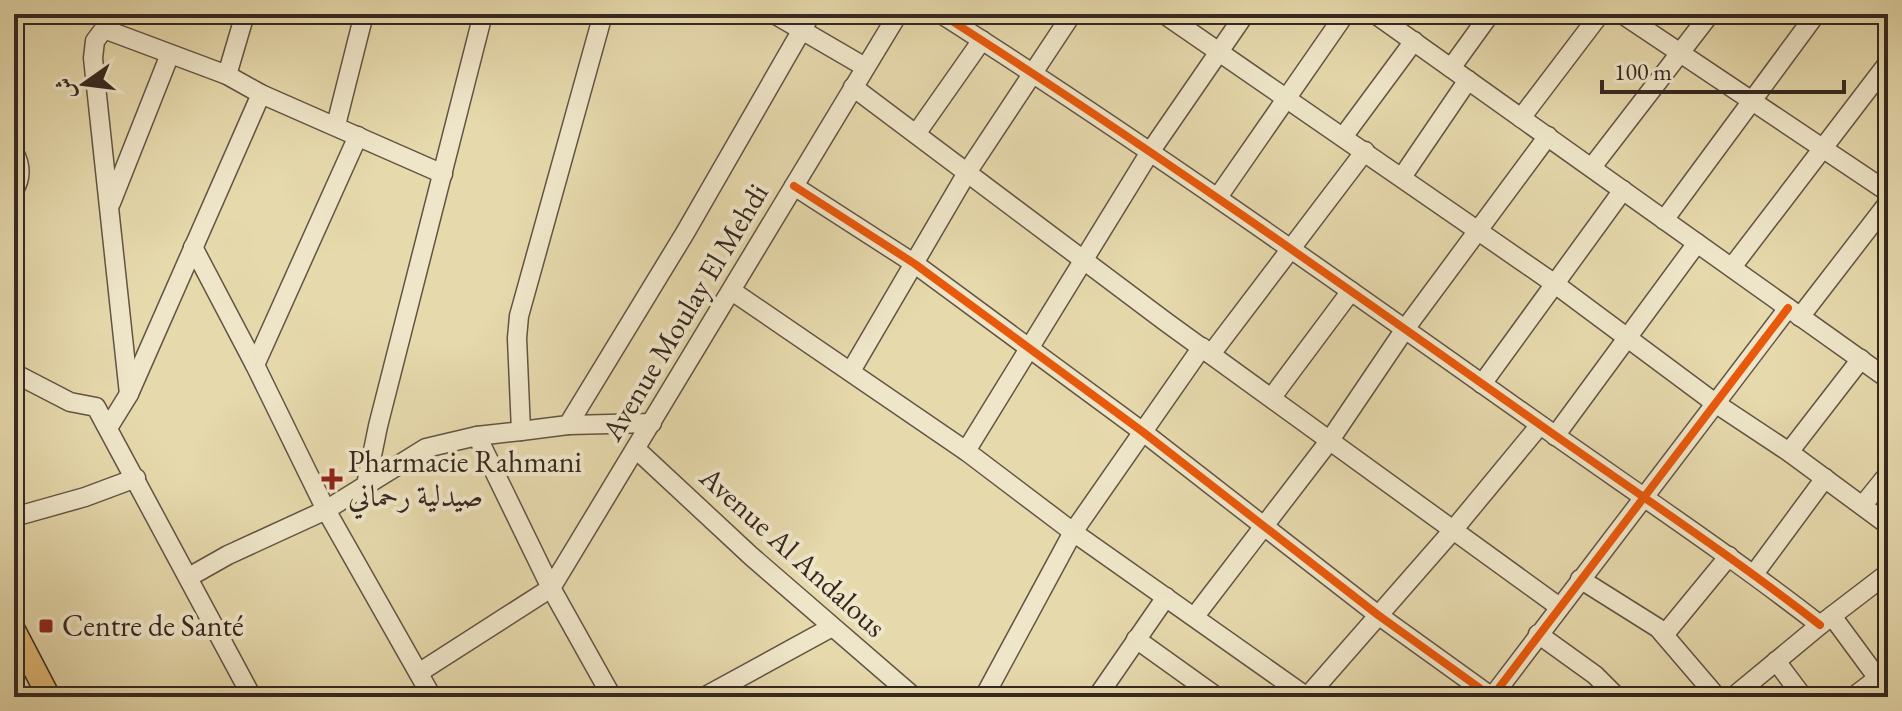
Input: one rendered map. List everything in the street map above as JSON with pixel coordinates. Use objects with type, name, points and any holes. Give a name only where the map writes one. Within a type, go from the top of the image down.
[{"type":"main road","points":[[14,630],[49,697]]},
{"type":"street","points":[[227,75],[245,14]]},
{"type":"street","points":[[336,125],[364,14]]},
{"type":"street","points":[[366,485],[378,426],[483,14]]},
{"type":"street","points":[[521,431],[519,316],[603,14]]},
{"type":"street","points":[[774,14],[806,22],[865,67]]},
{"type":"street","name":"Avenue Moulay El Mehdi","points":[[420,672],[551,588],[898,14]]},
{"type":"street","points":[[941,14],[1034,72],[1218,197],[1547,430],[1754,574],[1826,620],[1885,680],[1853,697]]},
{"type":"street","points":[[851,371],[968,171],[1072,14]]},
{"type":"street","points":[[1164,14],[1555,284],[1715,403],[1789,452],[1888,525]]},
{"type":"street","points":[[966,451],[1150,152],[1245,14]]},
{"type":"street","points":[[1218,197],[1345,14]]},
{"type":"street","points":[[1375,14],[1888,379]]},
{"type":"street","points":[[1451,68],[1490,14]]},
{"type":"street","points":[[1521,118],[1600,14]]},
{"type":"street","points":[[1622,14],[1888,192]]},
{"type":"street","points":[[1592,167],[1710,14]]},
{"type":"street","points":[[1664,220],[1816,14]]},
{"type":"street","points":[[568,425],[685,233],[806,22]]},
{"type":"street","points":[[129,394],[93,58],[95,41],[104,29],[227,75],[261,94],[443,174]]},
{"type":"street","points":[[916,134],[982,40]]},
{"type":"street","points":[[1343,137],[1414,41]]},
{"type":"street","points":[[110,206],[170,54]]},
{"type":"street","points":[[1732,267],[1888,63]]},
{"type":"street","points":[[1402,177],[1468,80]]},
{"type":"street","points":[[853,87],[1084,261],[1558,606]]},
{"type":"street","points":[[108,428],[129,394],[261,94]]},
{"type":"street","points":[[255,365],[358,136]]},
{"type":"street","points":[[1195,616],[1330,440],[1405,329],[1548,136]]},
{"type":"street","points":[[984,697],[1073,532],[1143,432],[1365,151]]},
{"type":"street","points":[[14,152],[21,164],[14,190]]},
{"type":"street","points":[[794,186],[915,264],[1143,432],[1378,615],[1492,697],[1558,606],[1715,403],[1888,203]]},
{"type":"street","points":[[1482,384],[1623,190]]},
{"type":"street","points":[[732,291],[966,451],[1073,532],[1307,697],[1454,529],[1629,338],[1697,243]]},
{"type":"street","points":[[193,247],[326,510],[432,697]]},
{"type":"street","points":[[1272,397],[1351,291]]},
{"type":"street","points":[[1789,452],[1861,359]]},
{"type":"street","points":[[14,373],[70,402],[96,407],[252,697]]},
{"type":"street","points":[[189,577],[228,555],[326,510],[426,448],[477,436],[568,425],[652,423]]},
{"type":"street","points":[[477,436],[551,588],[612,697]]},
{"type":"street","name":"Avenue Al Andalous","points":[[636,449],[751,556],[914,697]]},
{"type":"street","points":[[1863,505],[1888,474]]},
{"type":"street","points":[[14,517],[85,497],[136,478]]},
{"type":"street","points":[[1754,574],[1825,478]]},
{"type":"street","points":[[1664,635],[1729,556]]},
{"type":"street","points":[[1733,697],[1826,620],[1887,577]]},
{"type":"street","points":[[1580,579],[1645,618],[1664,635],[1717,697]]},
{"type":"street","points":[[1097,697],[1166,597]]},
{"type":"street","points":[[704,697],[832,627]]},
{"type":"street","points":[[1538,634],[1595,675],[1617,697]]},
{"type":"street","points":[[1136,639],[1217,697]]},
{"type":"street","points":[[1776,661],[1803,697]]},
{"type":"cycle path","points":[[941,14],[1087,109],[1302,257],[1707,541],[1820,625]]},
{"type":"cycle path","points":[[794,186],[915,264],[1143,432],[1378,615],[1492,697],[1788,308]]},
{"type":"place","name":"Pharmacie Rahmani صيدلية رحماني","points":[[332,479]]},
{"type":"place","name":"Centre de Santé","points":[[46,626]]}]
